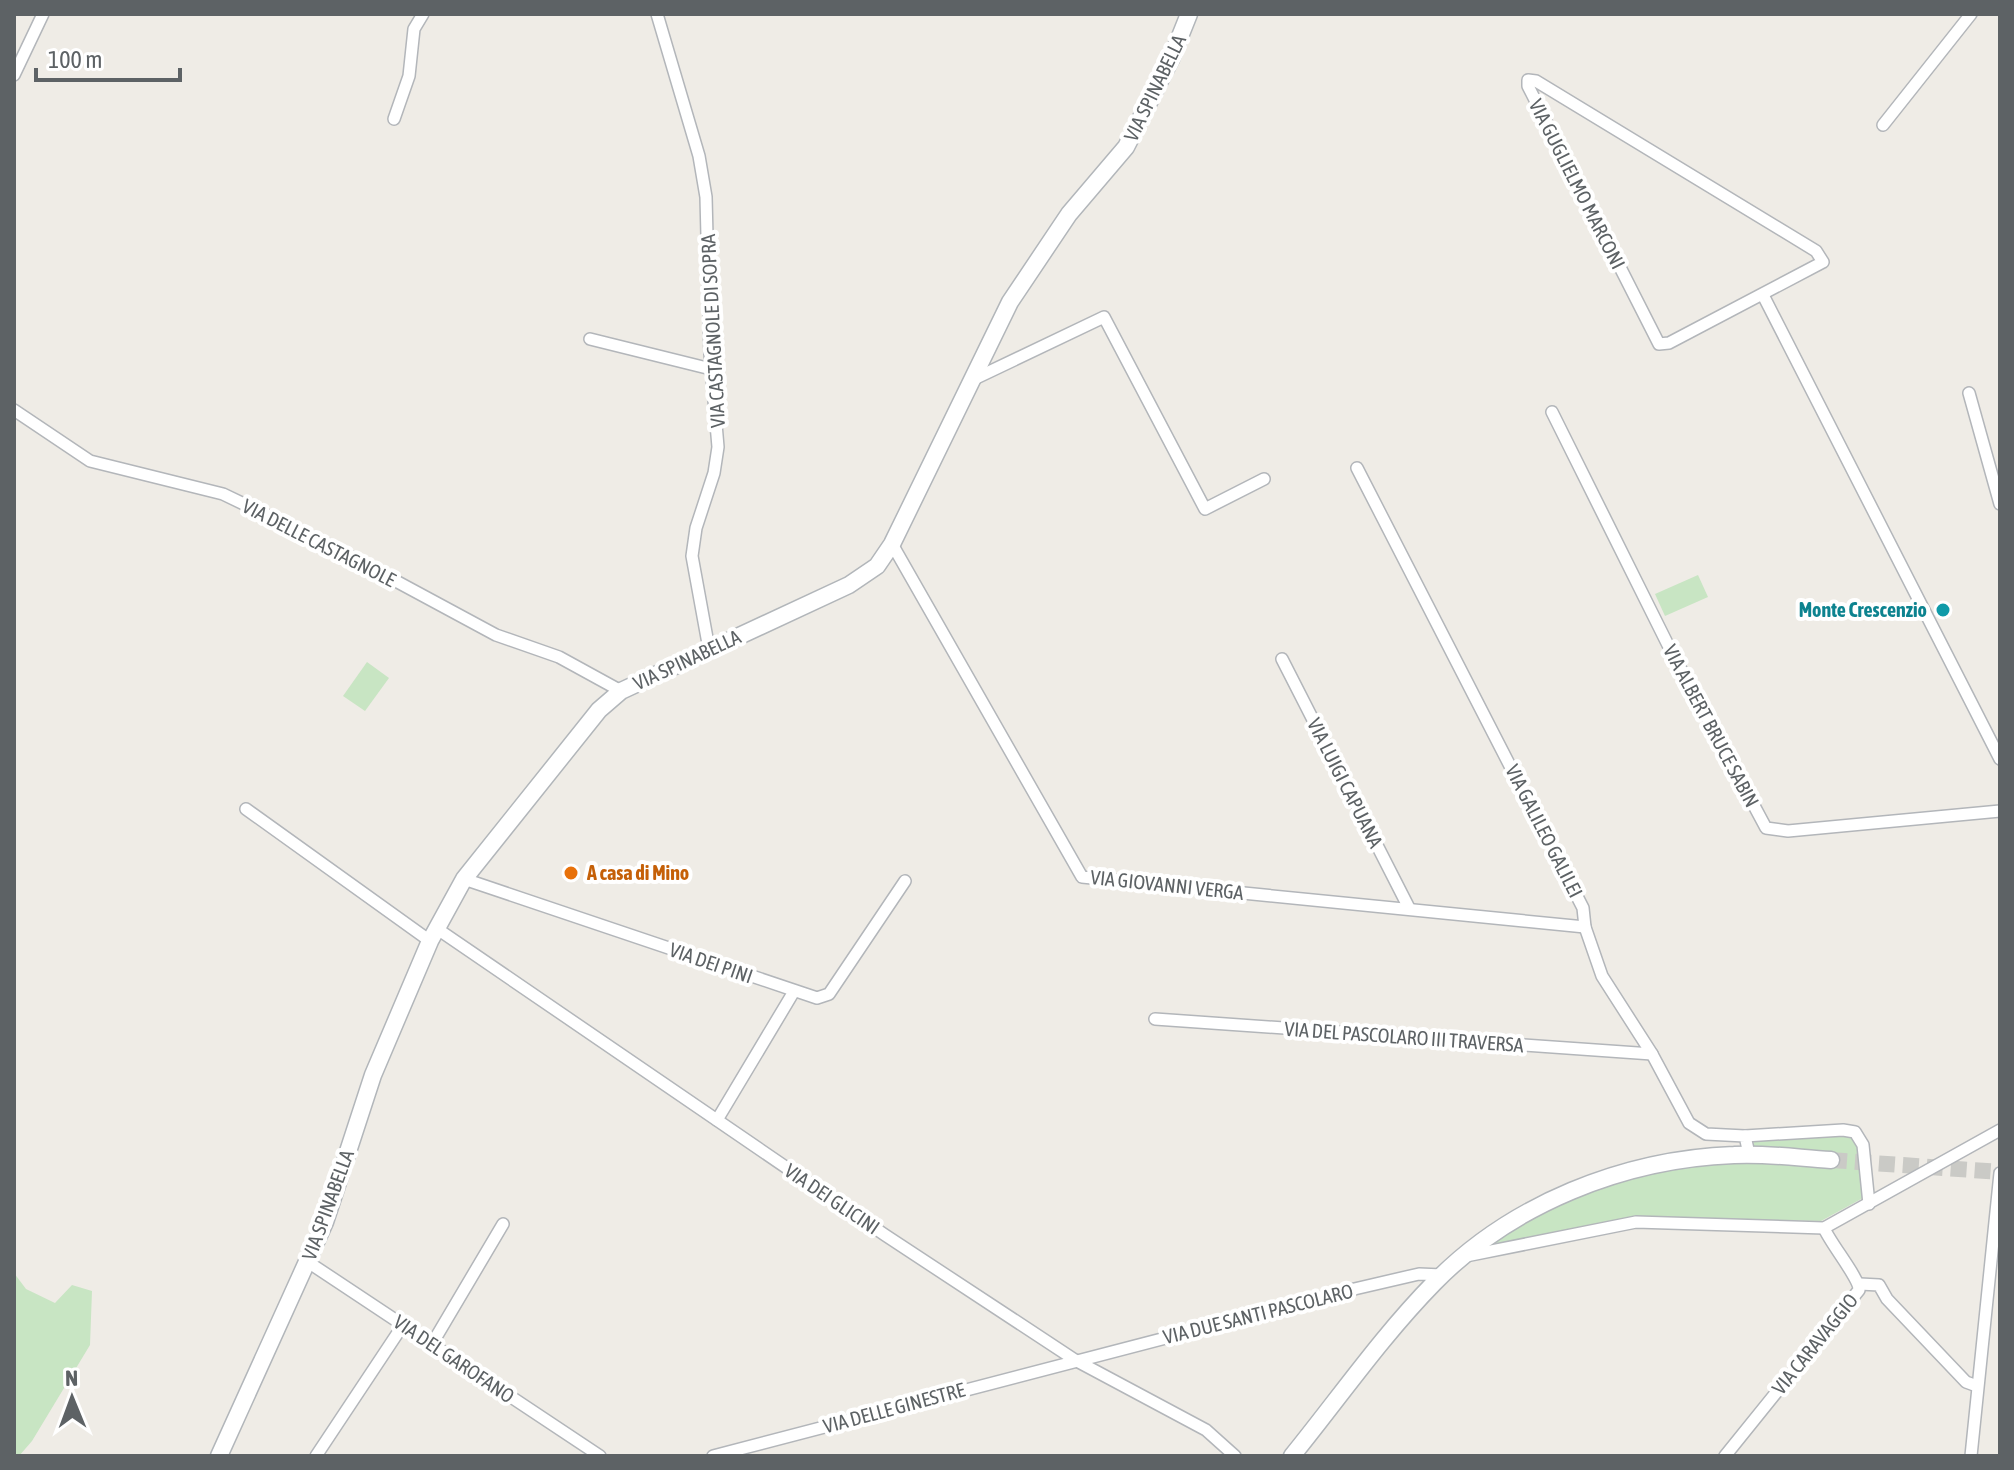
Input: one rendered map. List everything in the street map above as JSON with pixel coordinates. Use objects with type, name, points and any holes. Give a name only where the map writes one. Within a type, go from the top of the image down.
[{"type":"street","points":[[14,75],[43,14]]},
{"type":"street","points":[[394,119],[409,76],[414,29],[423,14]]},
{"type":"street","name":"VIA CASTAGNOLE DI SOPRA","points":[[657,14],[704,184],[717,459],[692,550],[709,649]]},
{"type":"street","name":"VIA SPINABELLA","points":[[219,1456],[328,1215],[373,1075],[433,934],[464,879],[581,732],[621,691],[857,581],[877,566],[892,544],[993,332],[1069,214],[1135,133],[1189,14]]},
{"type":"street","points":[[1883,125],[1971,14]]},
{"type":"street","name":"VIA GUGLIELMO MARCONI","points":[[1528,80],[1549,89],[1822,257],[1819,266],[1763,295],[1669,343],[1658,343],[1535,100],[1528,80]]},
{"type":"street","points":[[1763,295],[2000,759]]},
{"type":"street","points":[[971,381],[1104,317],[1205,509],[1264,479]]},
{"type":"street","points":[[590,339],[711,369]]},
{"type":"street","points":[[1969,393],[2000,504]]},
{"type":"street","name":"VIA DELLE CASTAGNOLE","points":[[14,410],[90,461],[223,494],[329,545],[496,635],[559,657],[621,691]]},
{"type":"street","name":"VIA ALBERT BRUCE SABIN","points":[[1552,412],[1668,645],[1766,828],[1775,832],[1807,830],[2000,811]]},
{"type":"street","name":"VIA GALILEO GALILEI","points":[[1357,468],[1583,908],[1585,927],[1607,986],[1652,1054],[1696,1130],[1710,1135],[1745,1136]]},
{"type":"street","name":"VIA GIOVANNI VERGA","points":[[892,544],[1082,877],[1585,927]]},
{"type":"street","name":"VIA LUIGI CAPUANA","points":[[1282,659],[1409,908]]},
{"type":"street","name":"VIA DEI GLICINI","points":[[246,809],[1075,1360],[1206,1430],[1235,1456]]},
{"type":"street","name":"VIA DEI PINI","points":[[464,879],[793,993],[817,998],[829,994],[905,881]]},
{"type":"street","points":[[717,1120],[793,993]]},
{"type":"street","name":"VIA DEL PASCOLARO III TRAVERSA","points":[[1155,1019],[1652,1054]]},
{"type":"street","points":[[1749,1154],[1745,1136],[1843,1130],[1855,1132],[1863,1145],[1869,1204]]},
{"type":"street","points":[[1462,1257],[1504,1251],[1636,1222],[1824,1228],[2000,1130]]},
{"type":"street","points":[[1292,1456],[1442,1275],[1515,1218],[1582,1187],[1677,1161],[1749,1154],[1831,1160]]},
{"type":"street","points":[[1971,1456],[2000,1173]]},
{"type":"street","points":[[432,1344],[503,1224]]},
{"type":"street","name":"VIA CARAVAGGIO","points":[[1725,1456],[1859,1290],[1860,1284],[1835,1251],[1824,1228]]},
{"type":"street","name":"VIA DEL GAROFANO","points":[[308,1262],[600,1456]]},
{"type":"street","name":"VIA DUE SANTI PASCOLARO","points":[[1075,1360],[1419,1274],[1442,1275]]},
{"type":"street","points":[[1860,1284],[1879,1285],[1887,1299],[1966,1382],[1977,1386]]},
{"type":"street","points":[[316,1456],[403,1325]]},
{"type":"street","name":"VIA DELLE GINESTRE","points":[[713,1456],[1075,1360]]},
{"type":"green space","points":[[1698,575],[1708,597],[1665,616],[1655,594]]},
{"type":"green space","points":[[367,662],[389,678],[365,711],[343,696]]},
{"type":"green space","points":[[1845,1133],[1856,1139],[1863,1198],[1821,1221],[1634,1218],[1485,1249],[1523,1222],[1563,1201],[1606,1186],[1695,1166],[1832,1153],[1754,1146],[1753,1139]]},
{"type":"green space","points":[[14,1273],[26,1289],[55,1303],[72,1285],[92,1291],[90,1345],[32,1441],[19,1456],[14,1456]]},
{"type":"tunnel","points":[[1831,1160],[2000,1172]]},
{"type":"place","name":"Monte Crescenzio","points":[[1943,610]]},
{"type":"place","name":"A casa di Mino","points":[[571,873]]}]
